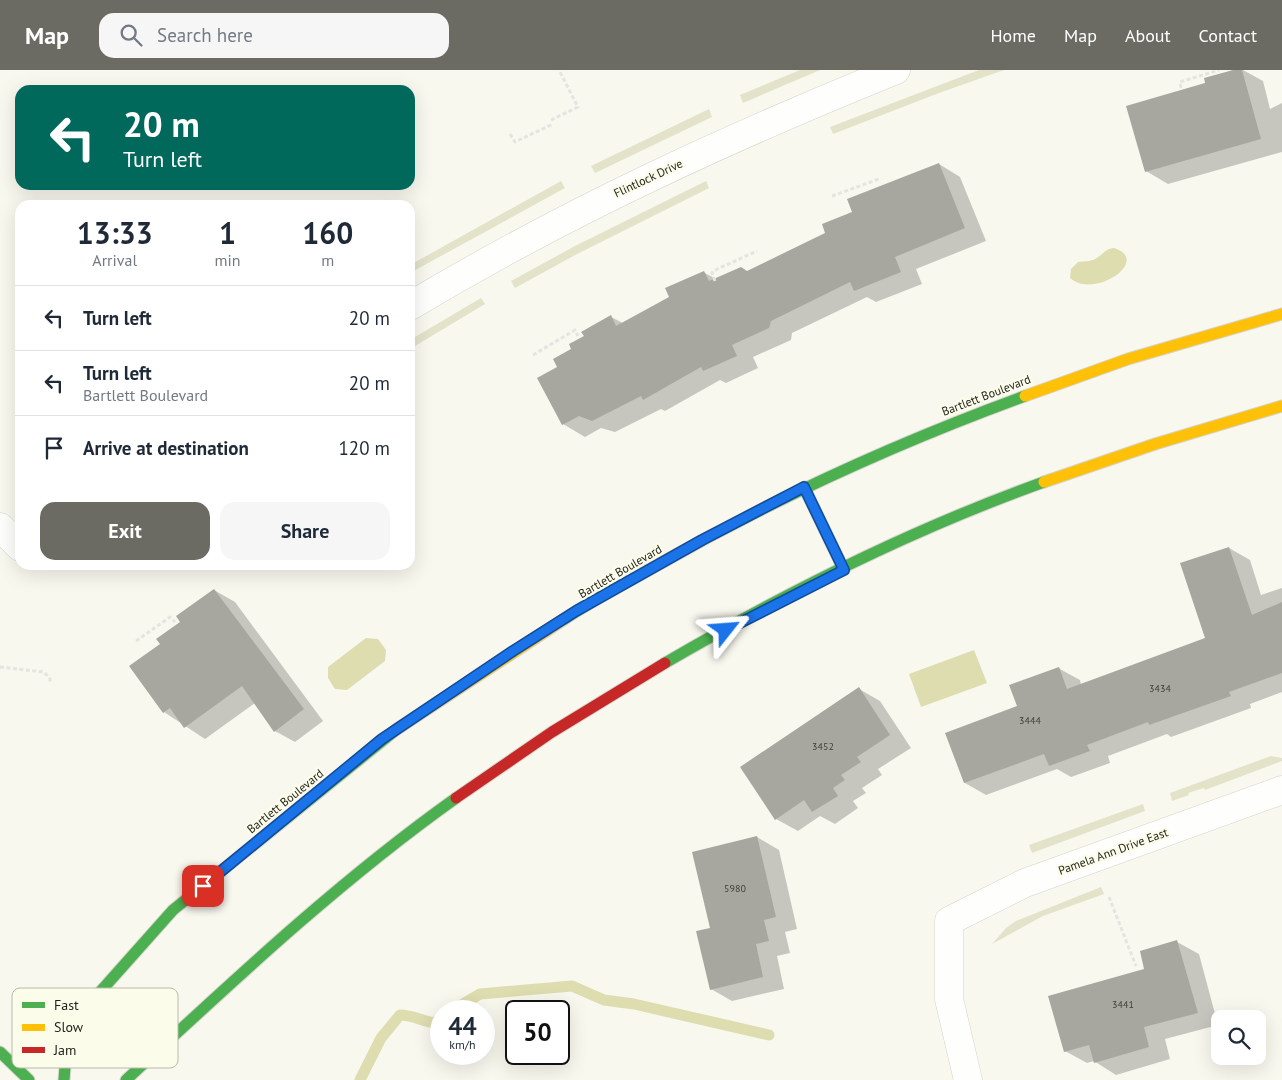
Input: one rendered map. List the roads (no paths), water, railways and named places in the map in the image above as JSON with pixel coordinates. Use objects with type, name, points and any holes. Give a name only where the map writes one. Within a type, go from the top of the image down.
[{"type":"main road","name":"Bartlett Boulevard","points":[[104,988],[173,910],[382,739],[576,611],[702,540],[804,487],[959,420],[1039,389],[1128,359],[1282,314]]},
{"type":"main road","points":[[178,1033],[308,915],[430,816],[549,733],[671,660],[844,570],[947,520],[1009,495],[1162,441],[1282,406]]},
{"type":"main road","points":[[804,487],[844,570]]},
{"type":"main road","points":[[0,1052],[12,1064]]},
{"type":"main road","points":[[16,1068],[28,1080]]},
{"type":"main road","points":[[126,1080],[139,1068]]},
{"type":"street","name":"Flintlock Drive","points":[[415,303],[482,263],[593,204],[741,134],[896,70]]},
{"type":"street","points":[[0,527],[15,542]]},
{"type":"street","name":"Pamela Ann Drive East","points":[[968,1080],[949,999],[949,922],[1025,883],[1282,790]]},
{"type":"waterway","points":[[470,1000],[480,994],[572,986],[604,1000],[634,1004],[769,1035]]},
{"type":"waterway","points":[[360,1080],[381,1038],[400,1015],[430,1022]]}]
